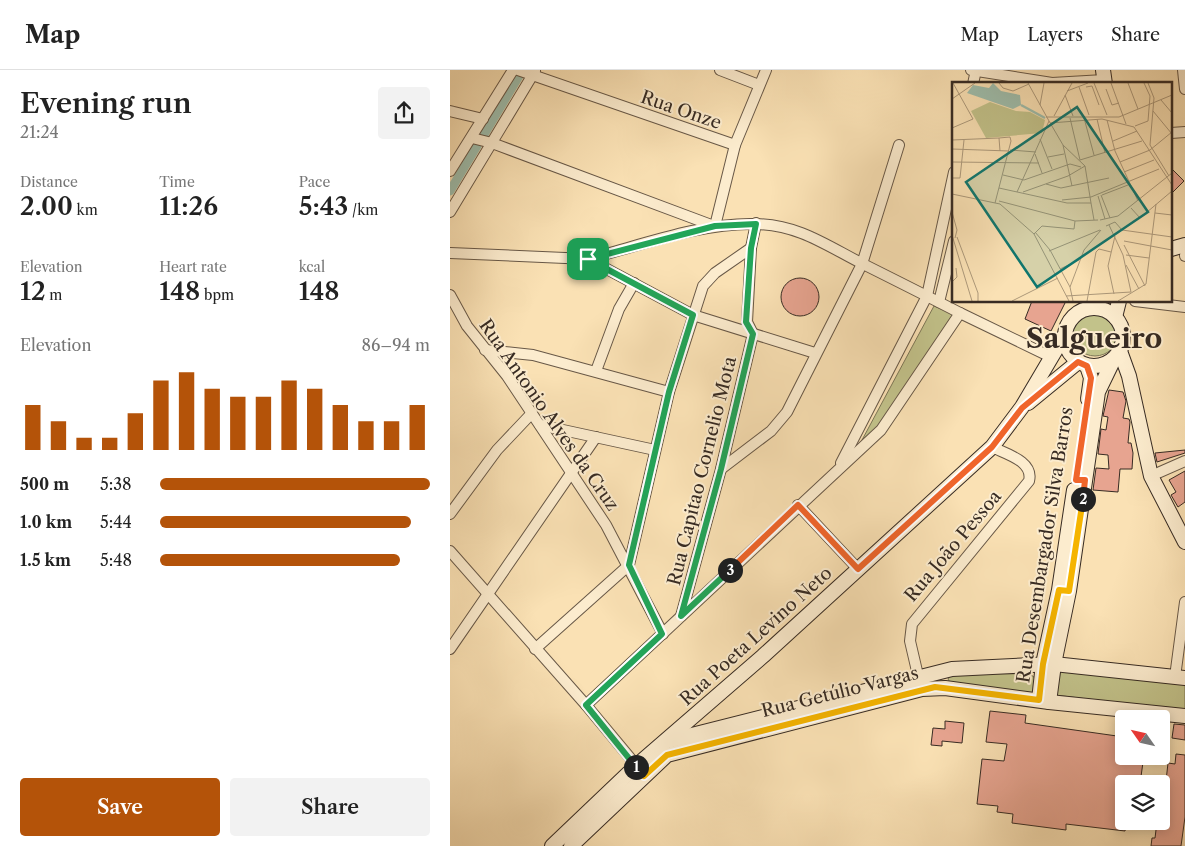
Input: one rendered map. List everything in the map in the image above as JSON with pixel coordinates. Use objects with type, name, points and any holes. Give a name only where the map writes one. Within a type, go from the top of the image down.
[{"type":"main road","points":[[1172,249],[1185,245]]},
{"type":"main road","points":[[1172,258],[1185,255]]},
{"type":"main road","points":[[1065,331],[1072,318],[1088,309],[1098,308],[1115,317],[1123,334],[1117,355],[1096,367],[1082,364],[1070,355],[1065,331],[1078,302]]},
{"type":"main road","points":[[1115,317],[1119,302]]},
{"type":"main road","name":"Rua Poeta Levino Neto","points":[[552,846],[640,771],[663,743],[763,656],[992,447],[1022,408],[1065,331]]},
{"type":"main road","points":[[1117,355],[1129,376],[1151,476],[1185,542]]},
{"type":"main road","name":"Rua Desembargador Silva Barros","points":[[1044,701],[1048,664],[1064,591],[1080,480],[1098,392],[1117,355]]},
{"type":"main road","name":"Rua Poeta Levino Neto","points":[[1022,408],[1082,364]]},
{"type":"main road","name":"Rua Desembargador Silva Barros","points":[[1082,364],[1091,384],[1084,459]]},
{"type":"main road","name":"Rua Getúlio Vargas","points":[[663,743],[874,696],[920,684],[952,669],[1048,664],[1180,677]]},
{"type":"main road","name":"Rua Getúlio Vargas","points":[[920,684],[1044,701],[1185,716]]},
{"type":"main road","name":"Rua Getúlio Vargas","points":[[571,846],[640,771],[667,755],[848,702]]},
{"type":"street","points":[[450,171],[473,138],[513,70]]},
{"type":"street","points":[[720,70],[759,85]]},
{"type":"street","points":[[715,226],[735,146],[766,70]]},
{"type":"street","points":[[974,70],[990,76],[1043,82]]},
{"type":"street","points":[[1183,70],[1185,89]]},
{"type":"street","points":[[450,212],[492,144],[528,72]]},
{"type":"street","name":"Rua Onze","points":[[528,72],[735,146]]},
{"type":"street","points":[[1062,82],[1104,78]]},
{"type":"street","points":[[450,111],[483,119]]},
{"type":"street","points":[[1172,133],[1185,132]]},
{"type":"street","points":[[473,138],[715,226]]},
{"type":"street","points":[[721,469],[781,422],[862,264],[898,145]]},
{"type":"street","points":[[838,469],[927,296],[952,181]]},
{"type":"street","points":[[753,334],[746,322],[751,248],[756,224]]},
{"type":"street","points":[[450,253],[588,259],[715,226],[756,224],[793,230],[814,237],[862,264],[1051,357]]},
{"type":"street","points":[[535,649],[629,565],[669,392],[703,286],[715,274],[751,248]]},
{"type":"street","points":[[939,302],[952,257]]},
{"type":"street","points":[[588,259],[693,315],[815,354]]},
{"type":"street","points":[[596,371],[619,309],[634,283]]},
{"type":"street","name":"Rua Antonio Alves da Cruz","points":[[450,295],[467,326],[507,376],[606,525],[629,565],[662,634]]},
{"type":"street","points":[[1143,302],[1185,307]]},
{"type":"street","points":[[586,705],[798,505],[881,430],[960,313]]},
{"type":"street","name":"Rua Capitao Cornelio Mota","points":[[681,616],[721,469],[753,334]]},
{"type":"street","points":[[485,350],[533,355],[669,392]]},
{"type":"street","points":[[450,514],[497,450],[532,413]]},
{"type":"street","points":[[540,425],[655,450]]},
{"type":"street","points":[[450,649],[596,437]]},
{"type":"street","name":"Rua João Pessoa","points":[[920,684],[910,641],[912,624],[916,616],[1029,480],[1030,472],[1026,465],[992,447]]},
{"type":"street","points":[[1151,476],[1185,461]]},
{"type":"street","points":[[798,505],[858,569]]},
{"type":"street","points":[[450,551],[586,705],[640,771]]},
{"type":"street","points":[[1180,677],[1185,602]]},
{"type":"green space","points":[[934,306],[953,314],[878,428],[862,440]]},
{"type":"green space","points":[[1095,310],[1108,314],[1114,320],[1118,333],[1114,346],[1108,352],[1095,356],[1082,352],[1076,346],[1072,333],[1076,320],[1082,314]]},
{"type":"green space","points":[[1059,667],[1185,683],[1185,711],[1055,695]]},
{"type":"green space","points":[[951,674],[1025,674],[1033,676],[1037,682],[1036,690],[1030,694],[951,684],[948,679]]},
{"type":"building","points":[[1172,169],[1184,181],[1172,193]]},
{"type":"building","points":[[800,278],[814,283],[819,297],[814,311],[800,316],[786,311],[781,297],[786,283]]},
{"type":"building","points":[[1032,302],[1066,302],[1051,331],[1025,319]]},
{"type":"building","points":[[1109,390],[1123,392],[1126,401],[1123,418],[1129,419],[1130,422],[1128,443],[1131,443],[1133,453],[1132,469],[1120,469],[1118,492],[1093,490],[1096,468],[1109,469],[1108,455],[1098,454],[1101,429],[1106,430],[1108,417],[1103,416]]},
{"type":"building","points":[[1185,450],[1185,453],[1157,462],[1155,453]]},
{"type":"building","points":[[1185,471],[1185,502],[1178,507],[1171,495],[1176,492],[1169,480]]},
{"type":"building","points":[[990,711],[1026,715],[1025,723],[1115,736],[1115,765],[1143,765],[1141,775],[1115,775],[1115,830],[1066,824],[1066,830],[1012,823],[1013,814],[997,812],[998,806],[977,804],[982,759],[1004,761],[1007,744],[986,742]]},
{"type":"building","points":[[945,721],[964,723],[962,743],[942,741],[942,746],[931,745],[933,728],[945,729]]},
{"type":"building","points":[[1174,724],[1185,725],[1185,740],[1172,738]]},
{"type":"building","points":[[1176,754],[1185,755],[1185,817],[1181,846],[1151,846],[1156,830],[1170,830],[1170,775],[1167,775],[1168,765],[1175,764]]},
{"type":"waterway","points":[[482,138],[519,76]]},
{"type":"waterway","points":[[450,191],[477,146]]},
{"type":"district","name":"Salgueiro","points":[[1094,338]]},
{"type":"route","points":[[756,224],[751,248],[746,322],[753,334],[721,469],[681,616],[798,505],[858,569],[992,447],[1022,408],[1078,362],[1087,366],[1091,384],[1076,480],[1085,480],[1079,525],[1069,591],[1059,590],[1043,664],[1039,700],[935,687],[667,755],[644,776],[586,705],[662,634],[629,565],[669,392],[693,315],[588,259],[715,226],[756,224]]}]
